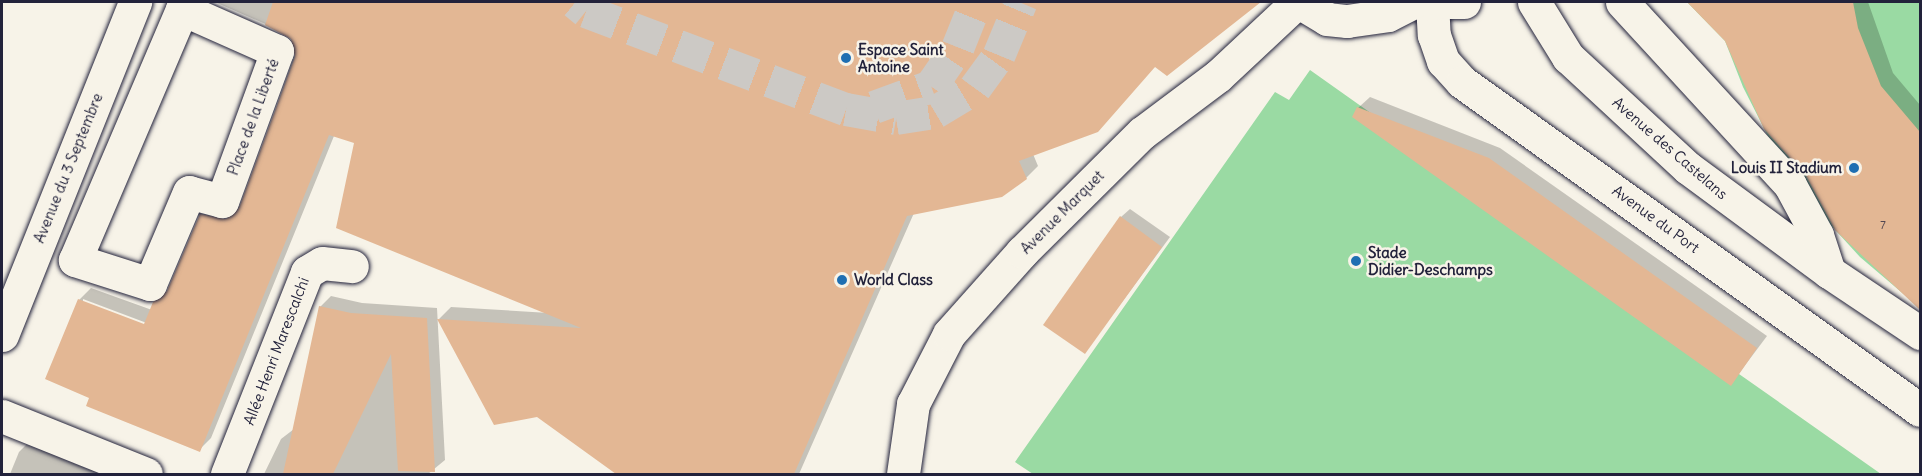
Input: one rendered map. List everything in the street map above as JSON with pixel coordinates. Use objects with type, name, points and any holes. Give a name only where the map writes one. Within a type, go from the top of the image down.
[{"type":"street","points":[[1298,2],[1328,19],[1347,21],[1388,15],[1413,2]]},
{"type":"street","name":"Avenue Marquet","points":[[903,474],[913,404],[949,334],[1022,252],[1142,133],[1218,76],[1298,2]]},
{"type":"street","name":"Avenue du Port","points":[[1432,2],[1434,35],[1443,61],[1462,82],[1920,410]]},
{"type":"street","points":[[1444,2],[1464,2]]},
{"type":"street","name":"Avenue des Castelans","points":[[1534,2],[1568,57],[1688,168],[1829,272],[1920,333]]},
{"type":"street","points":[[1622,2],[1790,185],[1817,235],[1829,272]]},
{"type":"street","name":"Avenue du 3 Septembre","points":[[2,335],[132,3]]},
{"type":"street","name":"Place de la Liberté","points":[[182,9],[277,51],[222,201],[189,192],[150,284],[75,260],[182,9]]},
{"type":"street","name":"Allée Henri Marescalchi","points":[[227,474],[307,272],[322,263],[352,266]]},
{"type":"street","points":[[2,416],[147,474]]},
{"type":"green space","name":"Louis II Stadium","points":[[1687,2],[1920,2],[1920,308],[1860,257],[1828,222],[1774,148],[1743,87],[1725,41]]},
{"type":"green space","name":"Stade Didier-Deschamps","points":[[1310,70],[1881,474],[1033,474],[1015,462],[1275,92],[1289,100]]},
{"type":"building","points":[[273,2],[1261,2],[1167,76],[1155,67],[1098,132],[1019,161],[1027,179],[1002,197],[907,216],[794,474],[616,474],[537,417],[494,425],[437,319],[581,328],[336,228],[354,143],[329,135],[200,452],[86,406],[89,398],[45,379],[78,299],[144,324],[153,302],[167,291],[200,214],[226,219],[239,208],[295,57],[291,39],[265,25]]},
{"type":"building","name":"Louis II Stadium","points":[[1687,2],[1853,2],[1858,28],[1881,86],[1920,132],[1920,310],[1835,230],[1806,176],[1764,129],[1725,41]]},
{"type":"building","points":[[1357,107],[1489,158],[1757,348],[1731,386],[1352,117]]},
{"type":"building","points":[[1120,216],[1162,247],[1085,354],[1043,325]]},
{"type":"building","points":[[319,306],[351,313],[427,318],[435,472],[398,471],[391,354],[333,474],[283,474]]},
{"type":"tunnel","points":[[575,2],[586,11],[846,109],[896,118],[935,112],[975,88],[999,55],[1021,2]]},
{"type":"tunnel","points":[[874,107],[931,86],[958,47],[976,2]]},
{"type":"place","name":"Espace Saint Antoine","points":[[846,58]]},
{"type":"place","name":"Louis II Stadium","points":[[1854,168]]},
{"type":"place","name":"Stade Didier-Deschamps","points":[[1356,261]]},
{"type":"place","name":"World Class","points":[[842,280]]}]
